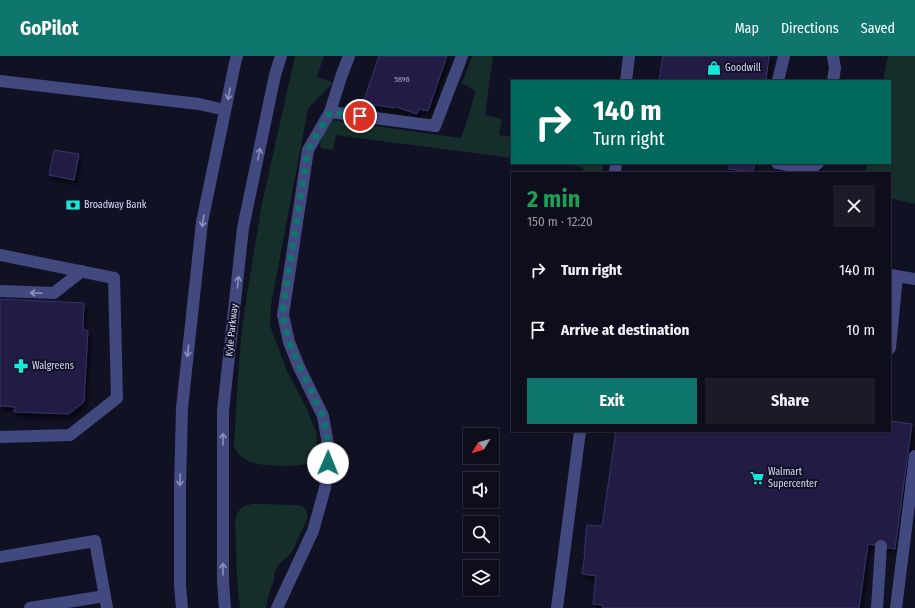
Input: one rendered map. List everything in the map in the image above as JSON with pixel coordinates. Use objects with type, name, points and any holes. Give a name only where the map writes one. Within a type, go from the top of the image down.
[{"type":"street","points":[[182,608],[180,586],[180,511],[182,408],[202,222],[237,56]]},
{"type":"street","name":"Kyle Parkway","points":[[226,608],[223,581],[223,412],[243,228],[275,75],[281,56]]},
{"type":"street","points":[[277,608],[313,531],[324,488],[329,450],[323,416],[289,342],[282,314],[308,150],[330,112],[349,56]]},
{"type":"street","points":[[330,112],[435,126],[462,56]]},
{"type":"street","points":[[626,80],[630,56]]},
{"type":"street","points":[[778,80],[784,56]]},
{"type":"street","points":[[832,80],[835,68],[833,56]]},
{"type":"street","points":[[0,81],[199,104],[225,110]]},
{"type":"street","points":[[784,164],[811,168],[817,164]]},
{"type":"street","points":[[0,256],[114,278],[117,398],[70,435],[0,437]]},
{"type":"street","points":[[0,291],[54,293],[82,271]]},
{"type":"street","points":[[891,330],[894,275],[915,279]]},
{"type":"street","points":[[557,608],[580,432]]},
{"type":"street","points":[[896,608],[915,456]]},
{"type":"street","points":[[0,557],[95,541],[106,602],[30,608]]},
{"type":"street","points":[[877,608],[881,546]]},
{"type":"green space","points":[[295,56],[324,56],[317,77],[332,82],[331,85],[308,109],[271,305],[270,326],[287,371],[307,409],[316,432],[318,451],[316,462],[281,466],[261,465],[243,458],[234,447],[241,338],[262,203]]},
{"type":"green space","points":[[472,56],[493,56],[485,115],[502,119],[499,135],[511,137],[511,158],[336,135],[333,150],[321,148],[322,133],[328,120],[461,138],[470,112],[475,91],[462,83]]},
{"type":"green space","points":[[888,56],[915,56],[915,204],[891,198],[891,172],[865,172],[867,164],[891,164],[891,80],[883,80]]},
{"type":"green space","points":[[560,164],[603,164],[602,172],[584,172],[582,167]]},
{"type":"green space","points":[[252,504],[299,505],[304,508],[307,514],[306,522],[292,551],[276,569],[266,608],[240,608],[235,519],[240,510]]},
{"type":"building","points":[[379,56],[447,56],[428,111],[419,109],[417,114],[396,107],[363,103]]},
{"type":"building","name":"Goodwill","points":[[663,56],[769,56],[766,80],[659,80]]},
{"type":"building","points":[[54,150],[79,154],[74,180],[49,175]]},
{"type":"building","points":[[730,164],[755,164],[753,172],[729,169]]},
{"type":"building","name":"Walgreens","points":[[0,299],[84,303],[83,329],[88,331],[84,402],[69,414],[14,412],[15,407],[0,406]]},
{"type":"building","name":"Walmart Supercenter","points":[[891,421],[912,424],[895,549],[868,544],[859,608],[603,608],[603,605],[593,604],[596,576],[582,574],[587,525],[602,526],[616,432],[891,432]]},
{"type":"place","name":"Goodwill","points":[[714,68]]},
{"type":"place","name":"Broadway Bank","points":[[73,205]]},
{"type":"place","name":"Walgreens","points":[[21,366]]},
{"type":"place","name":"Walmart Supercenter","points":[[757,478]]},
{"type":"route","points":[[328,463],[329,450],[323,416],[289,342],[282,314],[308,150],[330,112],[360,116]]}]
